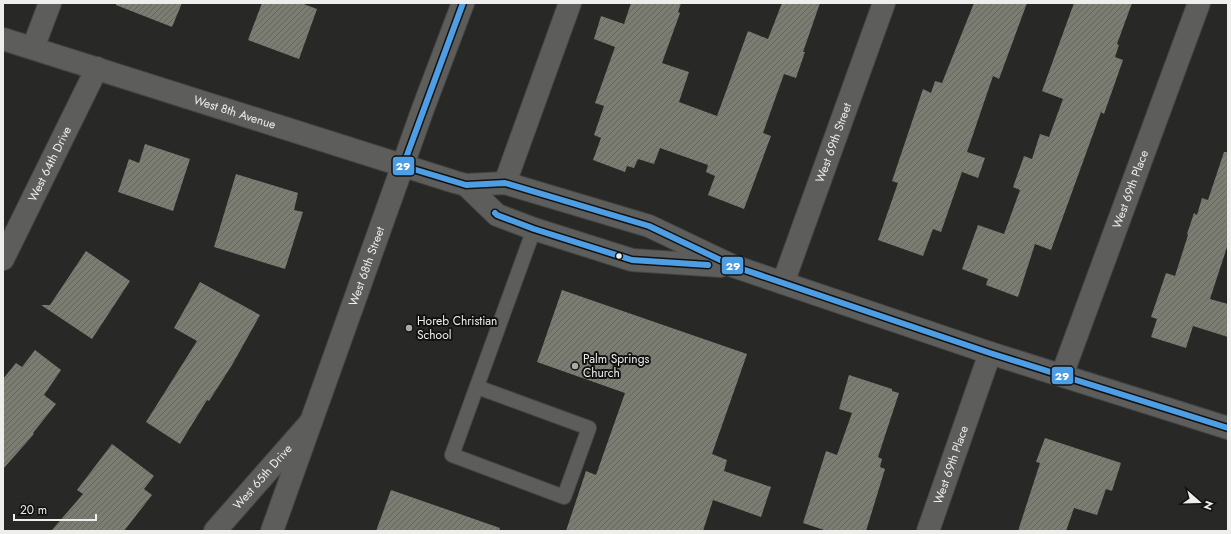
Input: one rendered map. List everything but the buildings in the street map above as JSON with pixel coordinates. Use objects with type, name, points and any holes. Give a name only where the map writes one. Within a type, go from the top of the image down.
[{"type":"street","points":[[33,48],[50,3]]},
{"type":"street","name":"West 68th Street","points":[[272,531],[463,3]]},
{"type":"street","points":[[506,183],[570,3]]},
{"type":"street","name":"West 69th Street","points":[[783,283],[884,3]]},
{"type":"street","name":"West 69th Place","points":[[1062,375],[1199,3]]},
{"type":"street","name":"West 8th Avenue","points":[[3,39],[466,185],[506,183],[649,226],[733,266],[990,352],[1228,428]]},
{"type":"street","name":"West 64th Drive","points":[[3,259],[97,68]]},
{"type":"street","name":"West 8th Avenue","points":[[466,185],[497,215],[534,229],[632,260],[733,266]]},
{"type":"street","name":"West 69th Place","points":[[928,531],[990,352]]},
{"type":"street","name":"West 65th Drive","points":[[215,531],[310,423]]},
{"type":"lane","points":[[477,386],[589,428],[564,497],[452,455],[477,386],[534,229]]},
{"type":"transit line","name":"29","points":[[463,3],[403,166],[466,185],[505,183],[649,226],[733,266],[990,353],[1228,428]]},
{"type":"transit line","name":"29","points":[[495,213],[534,229],[632,260],[708,265]]},
{"type":"place","name":"Horeb Christian School","points":[[409,328]]},
{"type":"place","name":"Palm Springs Church","points":[[575,366]]}]
